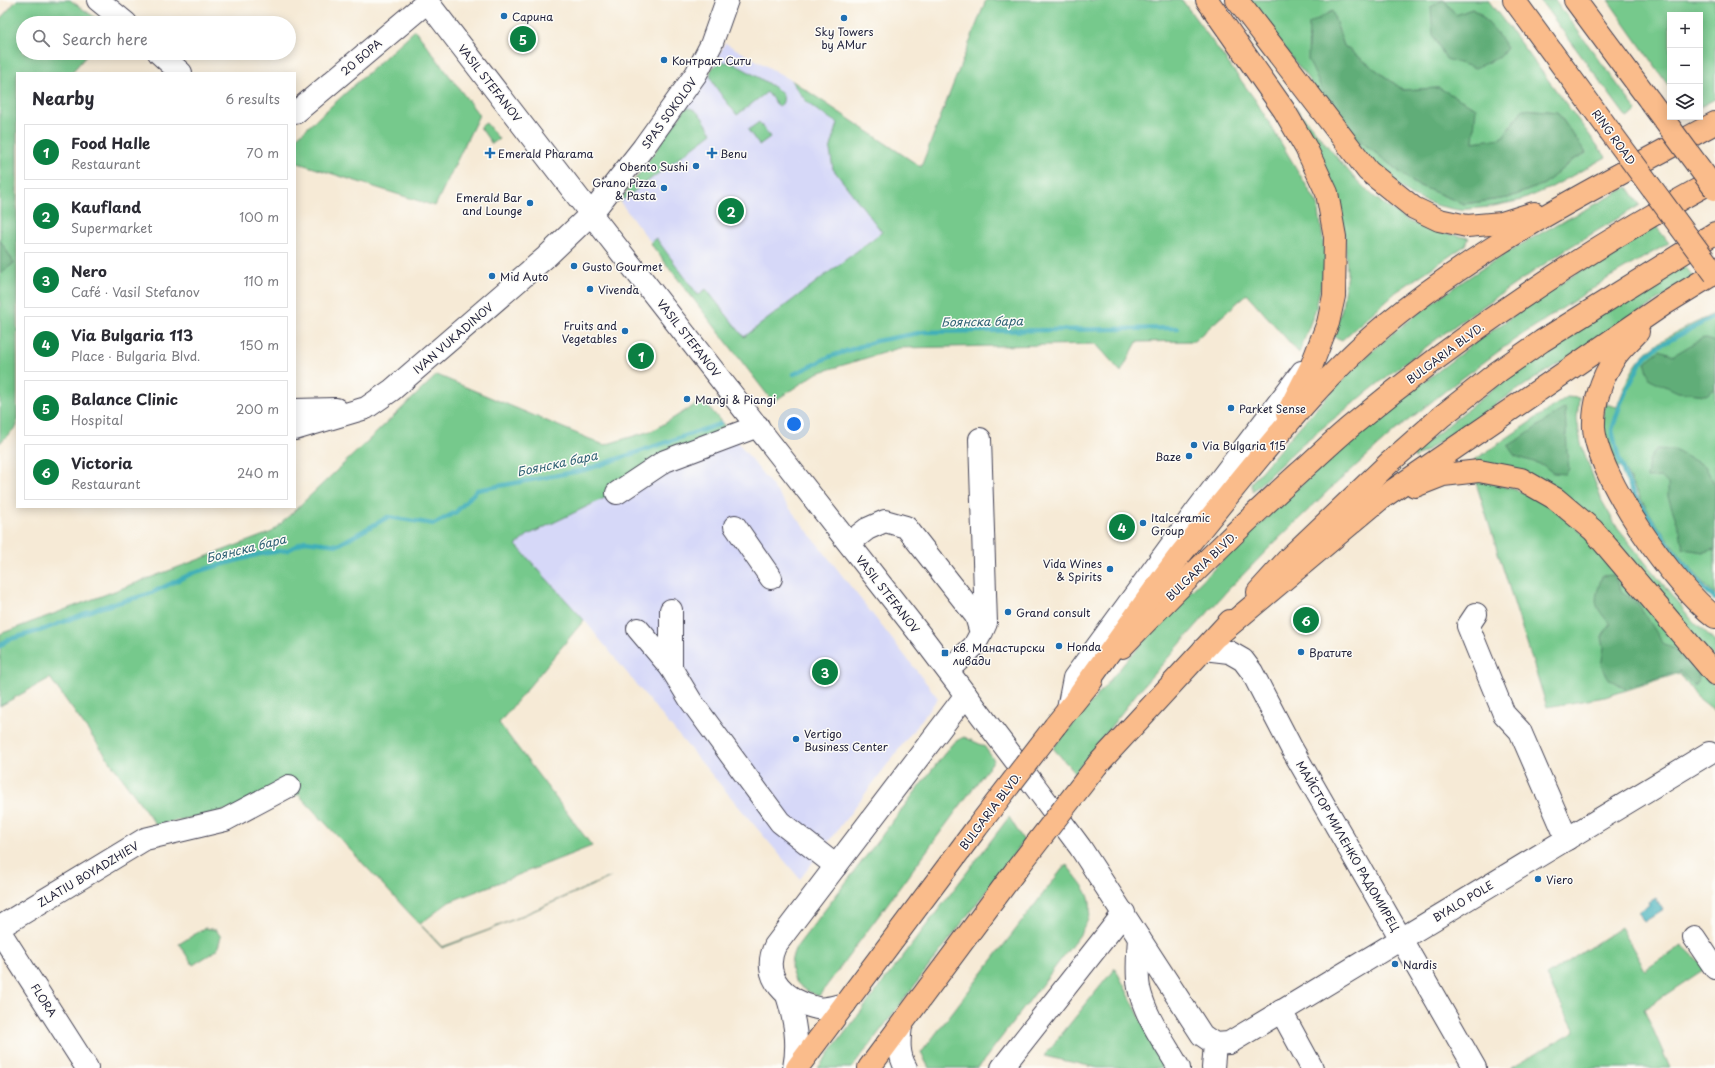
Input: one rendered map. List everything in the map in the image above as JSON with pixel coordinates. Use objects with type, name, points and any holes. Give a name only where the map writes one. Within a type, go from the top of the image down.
[{"type":"main road","points":[[1207,0],[1284,110],[1306,148],[1327,193],[1334,237],[1334,296],[1328,323],[1316,354],[1273,440]]},
{"type":"main road","points":[[1238,0],[1368,171],[1414,208],[1439,220],[1466,226],[1479,226],[1502,223],[1562,205]]},
{"type":"main road","name":"RING ROAD","points":[[1514,0],[1715,273]]},
{"type":"main road","points":[[1575,0],[1715,189]]},
{"type":"main road","points":[[1068,709],[1180,556],[1273,440],[1336,370],[1389,322],[1418,299],[1474,259],[1562,205],[1715,123]]},
{"type":"main road","name":"BULGARIA BLVD.","points":[[797,1068],[975,830],[1068,709],[1119,650],[1206,561],[1348,428],[1434,359],[1517,301],[1648,216],[1715,180]]},
{"type":"main road","points":[[869,1068],[1016,870],[1098,764],[1290,558],[1390,462],[1442,416],[1499,372],[1542,341],[1715,233]]},
{"type":"main road","points":[[1211,642],[1379,500],[1662,305],[1715,273]]},
{"type":"main road","points":[[1662,305],[1615,358],[1599,393],[1594,429],[1604,464],[1632,516],[1651,545],[1686,591],[1704,609],[1715,617]]},
{"type":"main road","points":[[1379,500],[1443,475],[1479,471],[1521,479],[1556,499],[1593,530],[1715,674]]},
{"type":"street","points":[[98,0],[117,16]]},
{"type":"street","name":"SPAS SOKOLOV","points":[[591,214],[643,148],[696,74],[711,45],[727,0]]},
{"type":"street","name":"VASIL STEFANOV","points":[[427,1],[591,214],[948,670],[1080,846],[1202,1035],[1215,1044]]},
{"type":"street","name":"20 БОРА","points":[[296,112],[427,1]]},
{"type":"street","points":[[167,60],[180,72]]},
{"type":"street","name":"IVAN VUKADINOV","points":[[296,429],[366,408],[392,390],[546,257],[591,214]]},
{"type":"street","points":[[1068,709],[1074,678],[1197,510],[1316,354]]},
{"type":"street","points":[[296,410],[366,408]]},
{"type":"street","points":[[617,493],[665,461],[758,426]]},
{"type":"street","points":[[948,670],[974,646],[986,623],[980,439]]},
{"type":"street","points":[[849,543],[867,530],[885,521],[906,527],[976,616],[981,633]]},
{"type":"street","points":[[735,526],[771,578]]},
{"type":"street","points":[[671,610],[671,668]]},
{"type":"street","points":[[1476,614],[1468,626],[1474,641],[1504,714],[1520,731],[1567,839]]},
{"type":"street","points":[[638,629],[671,668],[691,701],[780,822],[836,866]]},
{"type":"street","name":"МАЙСТОР МИЛЕНКО РАДОМИРЕЦ","points":[[1211,642],[1243,660],[1252,672],[1292,749],[1475,1068]]},
{"type":"street","points":[[844,1004],[829,1008],[817,1008],[787,995],[778,986],[772,975],[770,960],[771,953],[966,695]]},
{"type":"street","name":"BYALO POLE","points":[[1215,1044],[1228,1043],[1709,753]]},
{"type":"street","name":"ZLATIU BOYADZHIEV","points":[[0,926],[145,839],[225,820],[289,786]]},
{"type":"street","points":[[1002,1068],[1124,913]]},
{"type":"street","name":"FLORA","points":[[0,932],[87,1068]]},
{"type":"street","points":[[1139,938],[1137,967],[1140,988],[1148,1014],[1179,1068]]},
{"type":"street","points":[[1694,938],[1715,968]]},
{"type":"street","points":[[787,995],[797,1033],[797,1052],[794,1068]]},
{"type":"street","points":[[1281,1011],[1312,1068]]},
{"type":"street","points":[[901,1026],[899,1040],[900,1055],[906,1068]]},
{"type":"street","points":[[1213,1068],[1215,1044]]},
{"type":"shaded area","points":[[725,43],[791,80],[921,167],[889,249],[742,361],[620,202],[711,71]]},
{"type":"shaded area","points":[[733,436],[938,698],[800,879],[658,711],[584,620],[516,545],[528,535]]},
{"type":"green space","points":[[17,0],[70,0],[93,16],[16,16],[16,60],[83,60],[72,72],[16,72],[16,427],[0,443],[0,274],[14,263],[0,240],[0,19]]},
{"type":"green space","points":[[986,0],[1182,0],[1256,101],[1318,205],[1326,260],[1316,308],[1299,353],[1247,294],[1194,341],[1137,342],[1121,372],[1096,344],[899,348],[817,373],[773,402],[650,243],[656,238],[698,295],[706,289],[744,337],[882,232],[833,169],[830,150],[838,123],[822,114],[811,105],[801,95],[791,80],[921,167]]},
{"type":"green space","points":[[1248,0],[1443,0],[1431,7],[1498,34],[1480,14],[1472,9],[1456,15],[1444,0],[1488,0],[1606,157],[1550,188],[1522,200],[1489,207],[1458,210],[1435,205],[1410,195],[1369,159]],"holes":[[[1332,11],[1344,46],[1403,90],[1439,88],[1473,143],[1502,138],[1523,109],[1557,112],[1586,153],[1573,160],[1544,184],[1508,198],[1464,204],[1415,184],[1358,139]]]},
{"type":"green space","points":[[1443,0],[1456,15],[1472,9],[1487,22],[1507,48],[1500,57],[1475,68],[1446,59],[1433,35],[1431,7]]},
{"type":"green space","points":[[1540,0],[1555,0],[1637,111],[1627,118]]},
{"type":"green space","points":[[1608,0],[1715,0],[1715,99],[1703,105],[1703,12],[1667,12],[1667,84]]},
{"type":"green space","points":[[1332,11],[1344,46],[1403,90],[1439,88],[1476,108],[1473,142],[1502,138],[1523,109],[1557,112],[1586,153],[1573,160],[1544,184],[1508,198],[1464,204],[1415,184],[1358,139],[1322,90],[1308,59],[1309,24]]},
{"type":"green space","points":[[415,30],[479,115],[435,206],[296,162],[296,138]]},
{"type":"green space","points":[[722,62],[735,64],[774,87],[783,96],[782,104],[779,107],[767,92],[737,115],[712,82],[710,75],[711,70]]},
{"type":"green space","points":[[1294,106],[1352,175],[1377,199],[1410,222],[1439,232],[1469,238],[1466,245],[1396,292],[1342,340],[1333,336],[1342,308],[1347,273],[1345,237],[1327,170],[1315,140]]},
{"type":"green space","points":[[686,108],[695,110],[704,120],[712,133],[620,202],[624,195]]},
{"type":"green space","points":[[759,122],[770,137],[759,145],[748,130]]},
{"type":"green space","points":[[486,123],[499,139],[492,144],[480,127]]},
{"type":"green space","points":[[1628,187],[1640,205],[1565,250],[1457,324],[1399,367],[1301,445],[1253,491],[1251,483],[1316,409],[1349,373],[1400,327],[1448,292],[1513,249]]},
{"type":"green space","points":[[1655,225],[1669,243],[1610,277],[1514,340],[1449,388],[1396,430],[1329,490],[1225,593],[1137,693],[1075,773],[1053,748],[1127,660],[1181,601],[1292,493],[1363,429],[1477,341],[1569,278]]},
{"type":"green space","points":[[0,240],[14,263],[0,274]]},
{"type":"green space","points":[[1682,262],[1694,278],[1531,381],[1415,458],[1413,453],[1488,393],[1554,344]]},
{"type":"green space","points":[[1715,313],[1715,596],[1664,534],[1642,501],[1623,466],[1616,469],[1602,431],[1605,404],[1617,407],[1631,373],[1644,355],[1668,337]]},
{"type":"green space","points":[[1703,338],[1715,342],[1715,389],[1706,395],[1678,392],[1650,379],[1645,362],[1660,350],[1674,355]]},
{"type":"green space","points":[[437,375],[604,445],[654,430],[703,400],[733,436],[528,535],[516,545],[584,620],[499,723],[592,846],[449,902],[420,924],[442,947],[489,930],[442,948],[299,795],[156,825],[50,678],[0,706],[0,634],[272,532]]},
{"type":"green space","points":[[1567,397],[1579,398],[1577,419],[1581,444],[1602,501],[1618,529],[1692,620],[1715,642],[1715,661],[1619,545],[1473,461]]},
{"type":"green space","points":[[1565,408],[1569,469],[1565,474],[1553,473],[1543,465],[1515,456],[1508,446]]},
{"type":"green space","points":[[1656,449],[1674,450],[1705,466],[1715,485],[1715,549],[1704,552],[1683,549],[1680,531],[1668,497],[1668,484],[1661,477],[1647,478],[1649,460]]},
{"type":"green space","points":[[1475,480],[1525,493],[1541,501],[1554,509],[1588,539],[1599,550],[1681,649],[1715,686],[1715,711],[1696,696],[1680,673],[1605,697],[1547,707]]},
{"type":"green space","points":[[1613,575],[1622,592],[1639,605],[1663,643],[1677,651],[1687,663],[1699,672],[1698,681],[1694,686],[1680,671],[1626,688],[1610,680],[1601,666],[1604,648],[1602,637],[1610,624],[1597,607],[1596,598],[1602,576]]},
{"type":"green space","points":[[964,737],[984,746],[994,760],[819,996],[804,989],[798,984],[792,972],[791,965],[795,949],[951,745]]},
{"type":"green space","points":[[1009,817],[1024,841],[852,1068],[818,1068]]},
{"type":"green space","points":[[1066,864],[1086,890],[1089,898],[1089,914],[1086,924],[1079,936],[978,1068],[929,1068],[921,1053]]},
{"type":"green space","points":[[1621,927],[1645,970],[1682,945],[1706,968],[1644,1009],[1670,1068],[1510,1068],[1575,1031],[1546,976]]},
{"type":"green space","points":[[205,928],[216,930],[221,937],[217,950],[193,965],[179,944]]},
{"type":"green space","points":[[1115,968],[1166,1068],[1098,1068],[1044,1056]]},
{"type":"water","points":[[1656,898],[1663,910],[1644,922],[1638,912],[1650,905],[1649,902]]},
{"type":"waterway","points":[[1715,316],[1657,347],[1642,360],[1621,402],[1612,430],[1618,456],[1625,476],[1635,496],[1671,548],[1707,592],[1715,599]]},
{"type":"waterway","name":"Боянска бара","points":[[794,374],[829,357],[876,341],[924,332],[1178,328]]},
{"type":"waterway","name":"Боянска бара","points":[[0,646],[7,640],[45,629],[99,608],[149,594],[195,572],[260,554],[288,550],[305,541],[338,545],[388,517],[434,524],[456,512],[477,490],[585,470],[720,424]]},
{"type":"place","name":"Сарина","points":[[504,16]]},
{"type":"place","name":"Sky Towers by AMur","points":[[844,18]]},
{"type":"place","name":"Balance Clinic","points":[[523,39]]},
{"type":"place","name":"Контракт Сити","points":[[664,60]]},
{"type":"place","name":"Emerald Pharama","points":[[490,153]]},
{"type":"place","name":"Benu","points":[[712,153]]},
{"type":"place","name":"Obento Sushi","points":[[696,166]]},
{"type":"place","name":"Grano Pizza & Pasta","points":[[664,188]]},
{"type":"place","name":"Emerald Bar and Lounge","points":[[530,203]]},
{"type":"place","name":"Kaufland","points":[[731,211]]},
{"type":"place","name":"Gusto Gourmet","points":[[574,266]]},
{"type":"place","name":"Mid Auto","points":[[492,276]]},
{"type":"place","name":"Vivenda","points":[[590,289]]},
{"type":"place","name":"Fruits and Vegetables","points":[[625,331]]},
{"type":"place","name":"Food Halle","points":[[641,356]]},
{"type":"place","name":"Mangi & Piangi","points":[[687,399]]},
{"type":"place","name":"Parket Sense","points":[[1231,408]]},
{"type":"place","name":"Via Bulgaria 115","points":[[1194,445]]},
{"type":"place","name":"Baze","points":[[1189,456]]},
{"type":"place","name":"Italceramic Group","points":[[1143,523]]},
{"type":"place","name":"Via Bulgaria 113","points":[[1122,527]]},
{"type":"place","name":"Vida Wines & Spirits","points":[[1110,569]]},
{"type":"place","name":"Grand consult","points":[[1008,612]]},
{"type":"place","name":"Victoria","points":[[1306,620]]},
{"type":"place","name":"Honda","points":[[1059,646]]},
{"type":"place","name":"Вратите","points":[[1301,652]]},
{"type":"place","name":"кв. Манастирски ливади","points":[[945,653]]},
{"type":"place","name":"Nero","points":[[825,672]]},
{"type":"place","name":"Vertigo Business Center","points":[[796,739]]},
{"type":"place","name":"Viero","points":[[1538,879]]},
{"type":"place","name":"Nardis","points":[[1395,964]]}]
